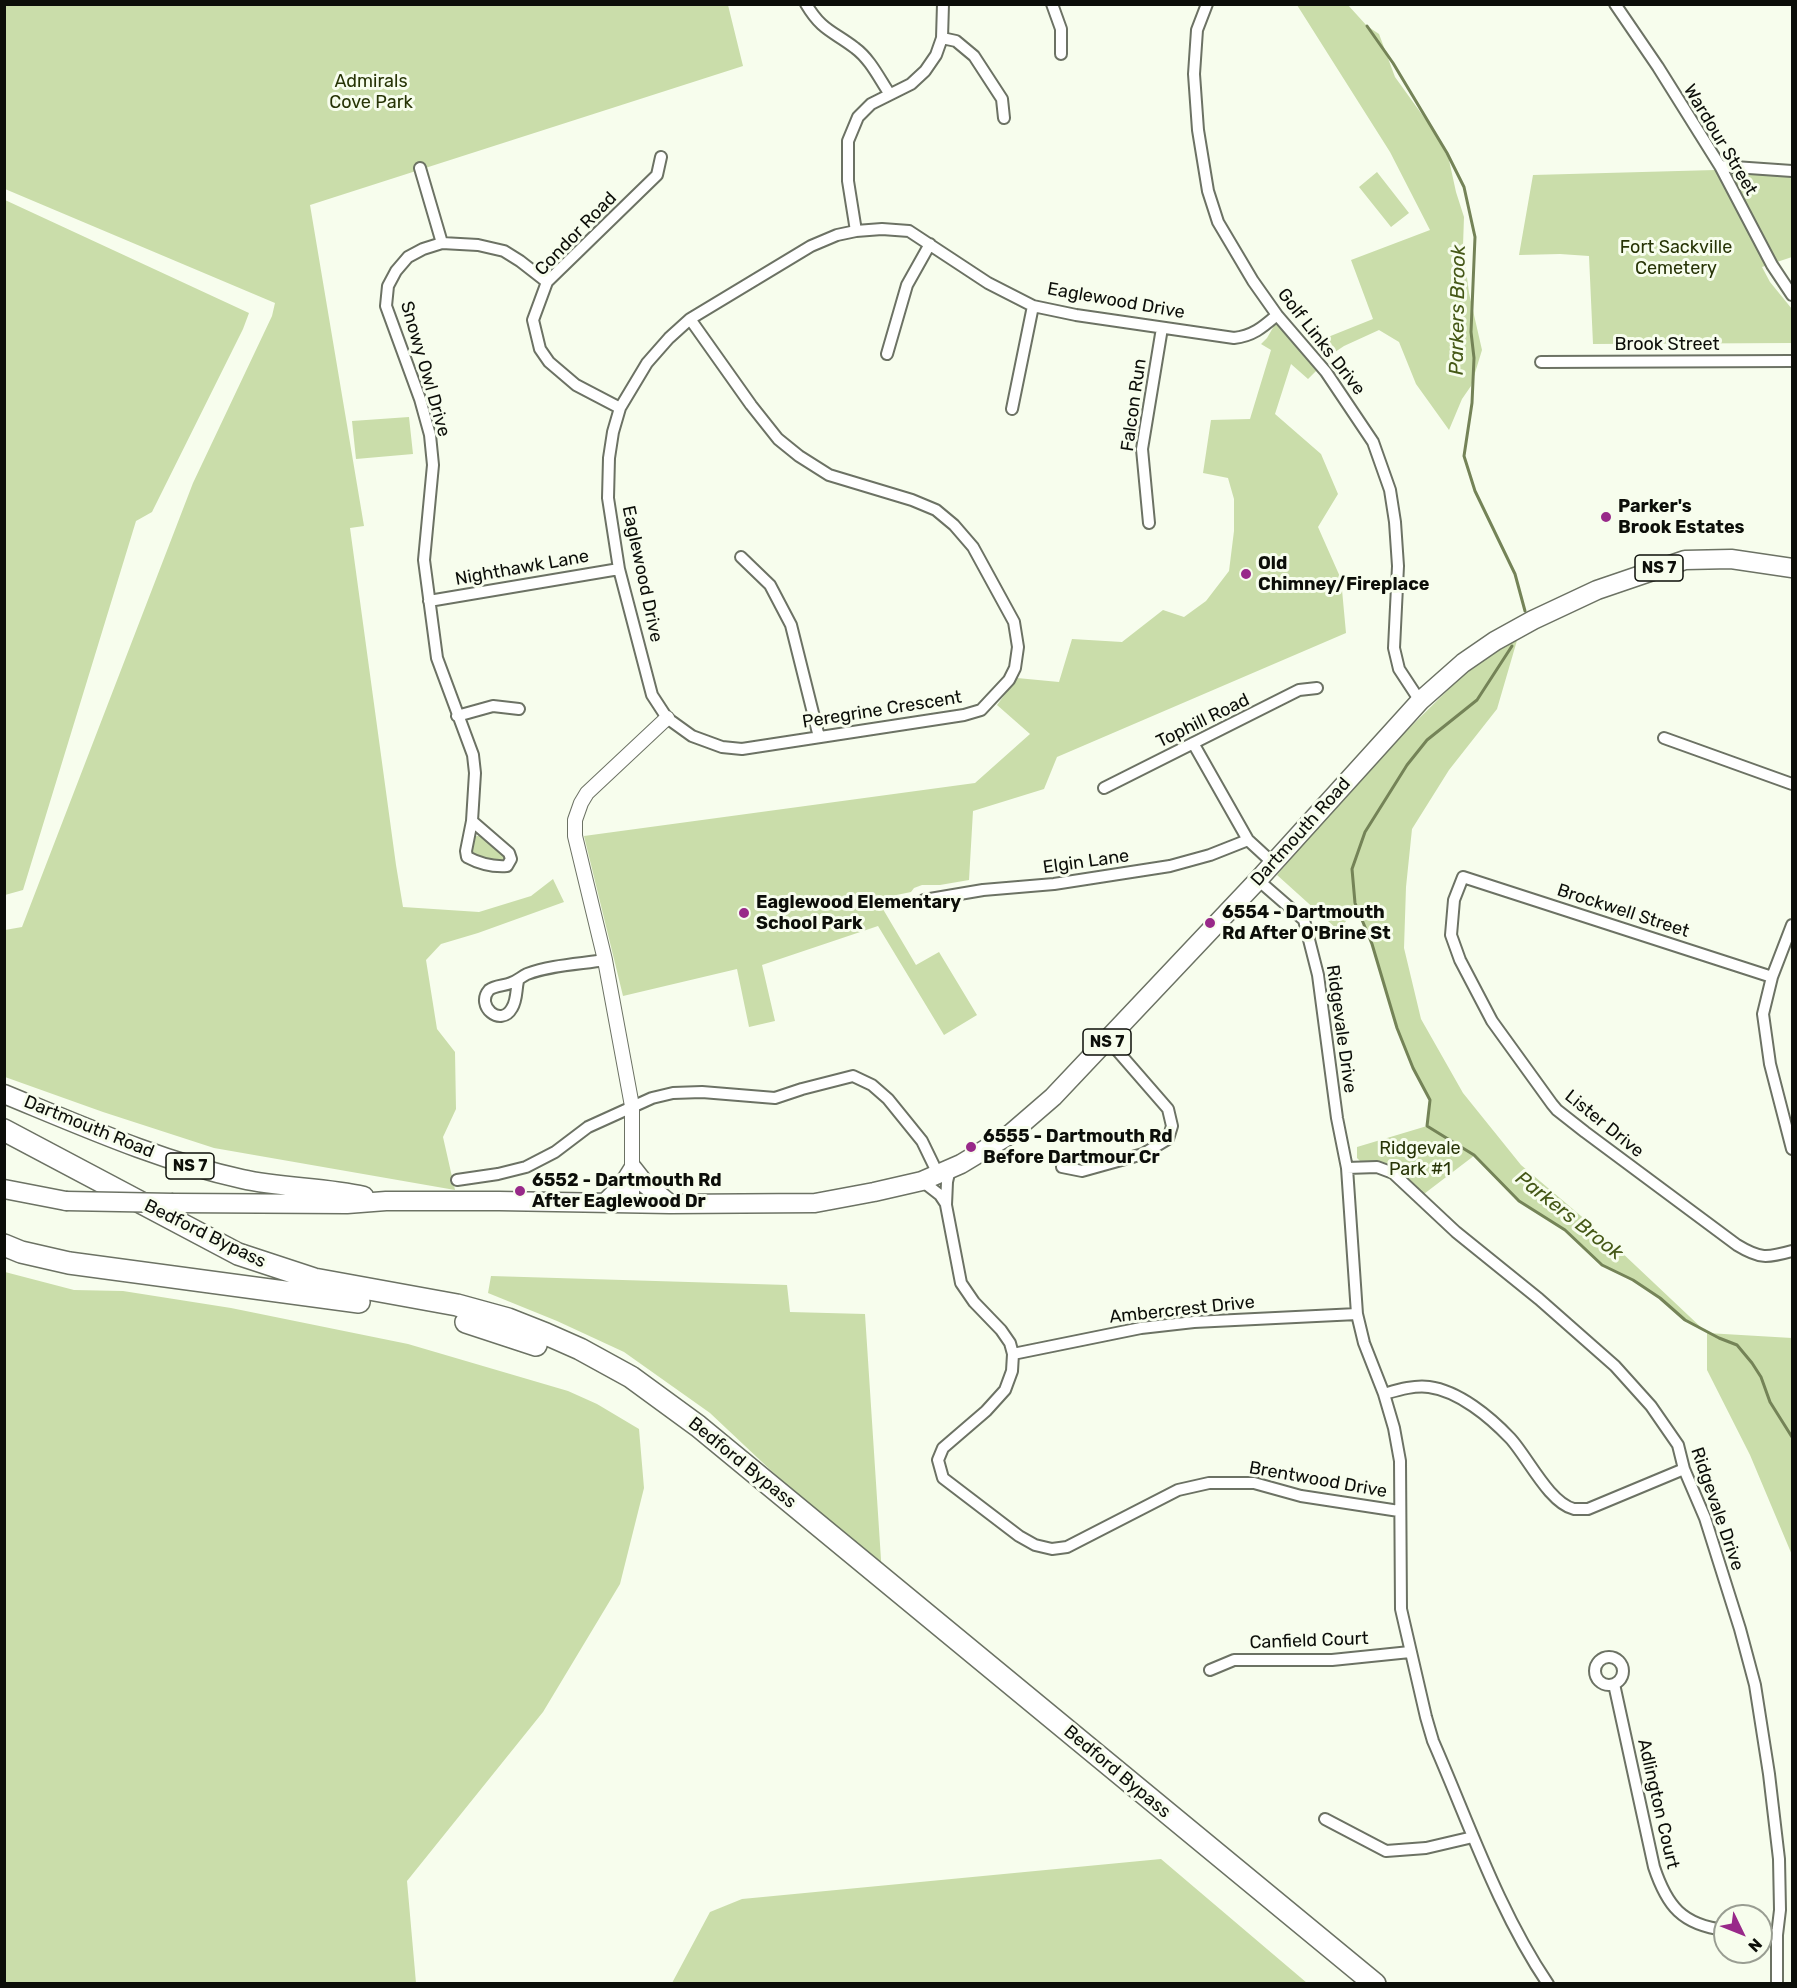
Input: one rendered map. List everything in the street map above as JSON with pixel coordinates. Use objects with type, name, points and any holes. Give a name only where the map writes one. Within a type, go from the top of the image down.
[{"type":"highway","name":"Bedford Bypass","points":[[4,1130],[238,1254],[314,1279],[457,1305],[508,1319],[580,1348],[631,1377],[698,1425],[1375,1983]]},
{"type":"highway","name":"Bedford Bypass","points":[[4,1245],[21,1252],[69,1263],[407,1308],[485,1328],[523,1340],[575,1361],[637,1398],[702,1447],[1353,1983]]},
{"type":"main road","name":"Dartmouth Road","points":[[4,1189],[66,1200],[173,1203],[347,1204],[386,1201],[632,1204],[815,1203],[874,1192],[937,1174],[1009,1135],[1053,1097],[1258,880],[1420,701],[1463,663],[1495,641],[1542,615],[1621,580],[1685,560],[1731,559],[1792,568]]},
{"type":"main road","name":"Dartmouth Road","points":[[4,1094],[190,1166],[242,1179],[289,1187],[349,1193],[386,1201]]},
{"type":"main road","points":[[605,1203],[623,1185],[633,1169],[644,1183],[670,1204]]},
{"type":"street","points":[[806,4],[818,22],[831,34],[856,48],[869,62],[889,93]]},
{"type":"street","points":[[856,231],[848,181],[848,141],[858,117],[872,104],[889,93],[911,84],[925,71],[936,55],[942,38],[943,4]]},
{"type":"street","points":[[1052,4],[1061,29],[1061,54]]},
{"type":"street","name":"Golf Links Drive","points":[[1207,4],[1197,30],[1194,74],[1198,130],[1208,191],[1218,222],[1236,255],[1278,315],[1326,372],[1373,442],[1390,490],[1395,522],[1398,566],[1394,648],[1399,669],[1420,701]]},
{"type":"street","name":"Wardour Street","points":[[1615,4],[1658,67],[1720,166],[1772,265],[1792,295]]},
{"type":"street","points":[[942,38],[956,41],[974,56],[1002,99],[1004,118]]},
{"type":"street","name":"Condor Road","points":[[620,408],[576,386],[549,362],[540,349],[533,320],[547,282],[657,175],[661,157]]},
{"type":"street","points":[[1720,166],[1792,171]]},
{"type":"street","points":[[420,168],[442,243]]},
{"type":"street","name":"Eaglewood Drive","points":[[667,718],[652,695],[620,568],[609,498],[609,458],[620,408],[647,363],[690,319],[811,246],[837,235],[882,229],[909,231],[988,284],[1033,306],[1076,315],[1234,338],[1248,336],[1261,330],[1278,315]]},
{"type":"street","name":"Snowy Owl Drive","points":[[472,820],[509,853],[511,859],[507,866],[497,867],[479,863],[467,857],[475,773],[473,755],[457,716],[438,658],[424,560],[433,465],[430,435],[420,399],[386,306],[388,286],[396,271],[408,258],[423,249],[442,243],[478,244],[504,252],[547,282]]},
{"type":"street","points":[[887,354],[908,285],[930,244]]},
{"type":"street","points":[[1012,409],[1033,306]]},
{"type":"street","name":"Peregrine Crescent","points":[[667,718],[692,736],[722,747],[742,749],[964,716],[981,710],[1009,680],[1015,668],[1018,647],[1014,622],[973,547],[954,525],[936,510],[912,500],[829,475],[799,456],[778,439],[690,319]]},
{"type":"street","name":"Falcon Run","points":[[1149,523],[1142,449],[1162,328]]},
{"type":"street","name":"Brook Street","points":[[1541,362],[1792,361]]},
{"type":"street","points":[[741,557],[770,585],[787,616],[799,650],[819,737]]},
{"type":"street","name":"Nighthawk Lane","points":[[429,601],[620,568]]},
{"type":"street","name":"Tophill Road","points":[[1104,788],[1299,690],[1317,688]]},
{"type":"street","points":[[457,716],[493,706],[519,709]]},
{"type":"street","points":[[632,1204],[632,1106],[605,960],[580,863],[575,836],[575,820],[587,793],[667,718]]},
{"type":"street","points":[[1664,738],[1792,784]]},
{"type":"street","points":[[1193,743],[1248,840],[1273,863]]},
{"type":"street","name":"Elgin Lane","points":[[924,900],[983,890],[1054,884],[1170,866],[1210,855],[1248,840]]},
{"type":"street","name":"Brockwell Street","points":[[1463,877],[1772,977]]},
{"type":"street","name":"Lister Drive","points":[[1463,877],[1454,900],[1451,935],[1460,960],[1492,1021],[1557,1110],[1737,1245],[1755,1256],[1777,1256],[1792,1251]]},
{"type":"street","name":"Ridgevale Drive","points":[[1258,880],[1304,920],[1318,975],[1337,1118],[1347,1168],[1357,1314],[1364,1342],[1394,1428],[1400,1461],[1401,1609],[1433,1741],[1473,1837],[1519,1935],[1548,1983]]},
{"type":"street","points":[[1792,925],[1772,977],[1763,1014],[1770,1064],[1792,1149]]},
{"type":"street","points":[[518,981],[525,975],[605,960]]},
{"type":"street","points":[[1062,1167],[1082,1171],[1143,1154],[1168,1139],[1172,1126],[1168,1109],[1108,1040]]},
{"type":"street","points":[[457,1180],[526,1167],[555,1152],[588,1127],[632,1106],[673,1092],[775,1098],[853,1076],[872,1085],[888,1099],[922,1142],[937,1174],[940,1195],[946,1204]]},
{"type":"street","name":"Ridgevale Drive","points":[[1347,1168],[1377,1167],[1393,1173],[1456,1232],[1539,1299],[1615,1366],[1651,1406],[1678,1445],[1684,1469],[1705,1518],[1755,1685],[1779,1859],[1780,1910],[1777,1935],[1777,1983]]},
{"type":"street","points":[[937,1174],[946,1182],[946,1204],[961,1283],[974,1302],[1001,1330],[1010,1343],[1013,1354]]},
{"type":"street","name":"Ambercrest Drive","points":[[1013,1354],[1141,1328],[1194,1322],[1357,1314]]},
{"type":"street","name":"Brentwood Drive","points":[[1013,1354],[1012,1371],[1005,1390],[986,1411],[943,1448],[938,1460],[943,1478],[1019,1536],[1035,1545],[1052,1549],[1067,1547],[1178,1491],[1209,1483],[1254,1483],[1301,1496],[1399,1511]]},
{"type":"street","points":[[1384,1394],[1411,1387],[1428,1387],[1447,1392],[1469,1405],[1486,1416],[1509,1437],[1548,1490],[1572,1509],[1588,1509],[1684,1469]]},
{"type":"street","name":"Canfield Court","points":[[1210,1671],[1234,1660],[1332,1660],[1410,1652]]},
{"type":"street","name":"Adlington Court","points":[[1614,1684],[1659,1882],[1675,1909],[1693,1923],[1713,1928]]},
{"type":"street","points":[[1325,1819],[1386,1851],[1426,1848],[1473,1837]]},
{"type":"street","points":[[1773,1934],[1777,1935]]},
{"type":"green space","name":"Admirals Cove Park","points":[[5,5],[728,5],[743,66],[310,205],[364,526],[350,528],[403,907],[479,912],[531,896],[553,879],[564,902],[441,944],[426,960],[437,1029],[455,1052],[456,1109],[443,1137],[455,1190],[214,1148],[5,1077],[5,930],[22,927],[193,483],[272,316],[275,303],[5,189]]},
{"type":"green space","points":[[1297,5],[1348,5],[1367,26],[1379,34],[1395,77],[1436,134],[1449,160],[1464,217],[1463,246],[1469,293],[1482,350],[1471,386],[1462,399],[1449,430],[1416,384],[1399,342],[1379,330],[1344,346],[1329,356],[1318,341],[1373,319],[1351,260],[1430,230],[1390,152]]},
{"type":"green space","name":"Fort Sackville Cemetery","points":[[1715,170],[1792,174],[1792,257],[1762,267],[1770,282],[1792,309],[1792,343],[1593,344],[1589,256],[1519,255],[1533,175]]},
{"type":"green space","points":[[1377,172],[1409,213],[1391,227],[1359,187]]},
{"type":"green space","points":[[5,200],[249,313],[152,512],[136,521],[23,890],[5,895]]},
{"type":"green space","points":[[1278,319],[1320,367],[1308,379],[1291,364],[1275,414],[1321,454],[1338,494],[1318,527],[1341,579],[1346,633],[1057,757],[1044,789],[973,811],[969,880],[940,885],[922,885],[911,892],[877,899],[916,965],[939,952],[977,1015],[944,1035],[878,926],[762,965],[775,1021],[749,1027],[737,969],[623,996],[584,836],[975,783],[1030,734],[997,705],[1017,678],[1059,682],[1072,639],[1122,642],[1163,610],[1184,617],[1206,601],[1229,571],[1234,531],[1234,499],[1228,478],[1203,473],[1211,420],[1250,419],[1271,350],[1261,344]]},
{"type":"green space","points":[[409,417],[413,454],[356,459],[352,421]]},
{"type":"green space","name":"Ridgevale Park #1","points":[[1518,637],[1497,709],[1449,770],[1412,829],[1406,887],[1404,948],[1421,1019],[1463,1093],[1521,1165],[1601,1233],[1707,1333],[1685,1320],[1660,1298],[1633,1280],[1602,1265],[1565,1230],[1519,1201],[1475,1155],[1420,1197],[1377,1162],[1361,1162],[1357,1158],[1357,1147],[1427,1126],[1430,1100],[1413,1068],[1400,1034],[1372,944],[1357,909],[1338,930],[1277,875],[1363,774],[1472,666]]},
{"type":"green space","points":[[482,835],[506,854],[502,864],[469,855],[472,837]]},
{"type":"green space","points":[[5,1272],[74,1290],[123,1291],[231,1308],[408,1344],[568,1391],[597,1404],[639,1429],[644,1488],[620,1584],[543,1712],[407,1881],[416,1983],[5,1983]]},
{"type":"green space","points":[[491,1276],[787,1285],[790,1312],[865,1314],[882,1575],[710,1413],[624,1352],[488,1293]]},
{"type":"green space","points":[[1707,1333],[1792,1338],[1792,1555],[1750,1455],[1707,1370]]},
{"type":"green space","points":[[1161,1859],[1307,1983],[672,1983],[710,1912],[742,1899]]},
{"type":"waterway","name":"Parkers Brook","points":[[1367,26],[1393,63],[1447,153],[1464,187],[1475,237],[1471,332],[1474,358],[1472,403],[1464,456],[1475,491],[1515,574],[1525,611]]},
{"type":"waterway","name":"Parkers Brook","points":[[1512,646],[1477,700],[1427,740],[1407,765],[1365,832],[1352,869],[1355,903],[1372,944],[1397,1028],[1413,1068],[1430,1100],[1427,1126],[1474,1155],[1519,1201],[1565,1230],[1602,1265],[1633,1280],[1660,1298],[1685,1320],[1737,1345],[1761,1377],[1770,1402],[1792,1437]]},
{"type":"place","name":"Parker's Brook Estates","points":[[1606,517]]},
{"type":"place","name":"Old Chimney/Fireplace","points":[[1246,574]]},
{"type":"place","name":"Eaglewood Elementary School Park","points":[[744,913]]},
{"type":"place","name":"6554 - Dartmouth Rd After O'Brine St","points":[[1210,923]]},
{"type":"place","name":"6555 - Dartmouth Rd Before Dartmour Cr","points":[[971,1147]]},
{"type":"place","name":"6552 - Dartmouth Rd After Eaglewood Dr","points":[[520,1191]]}]
